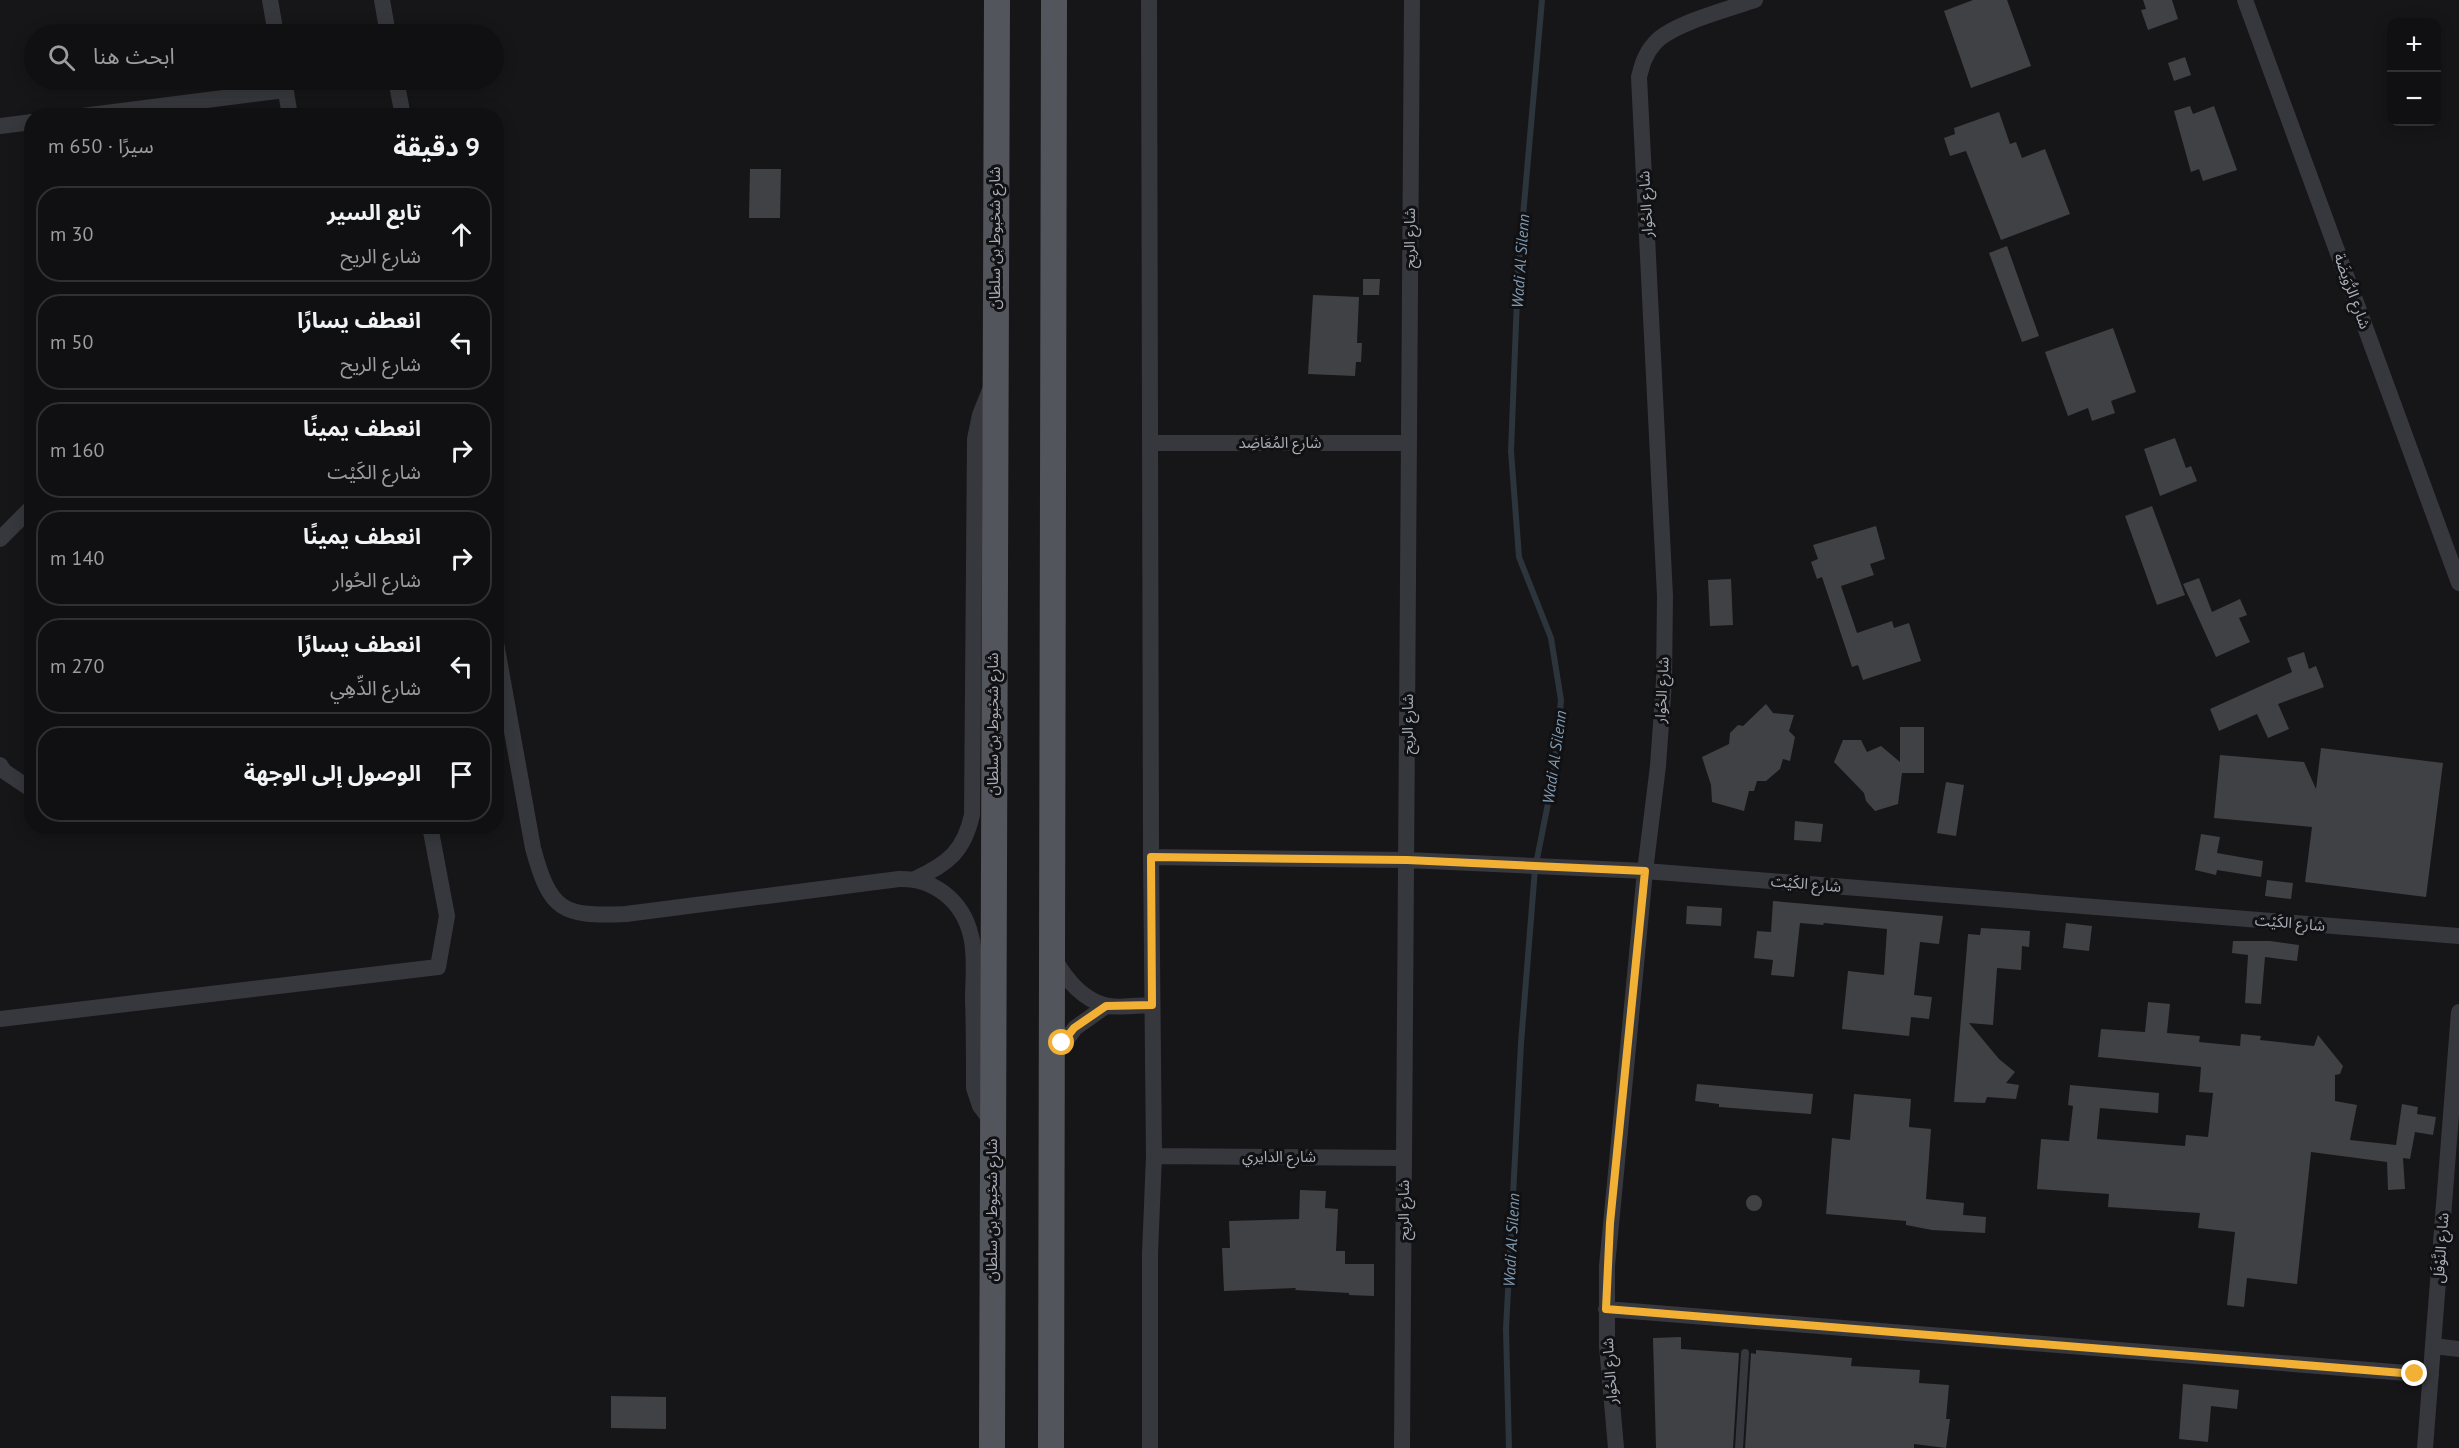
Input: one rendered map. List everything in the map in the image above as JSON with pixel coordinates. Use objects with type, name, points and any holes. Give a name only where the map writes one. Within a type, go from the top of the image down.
[{"type":"main road","name":"شارع شخبوط بن سلطان","points":[[992,1448],[997,0]]},
{"type":"main road","points":[[1051,1448],[1054,3]]},
{"type":"street","points":[[270,0],[274,24]]},
{"type":"street","points":[[382,0],[386,24]]},
{"type":"street","points":[[1149,0],[1154,1156],[1150,1253],[1150,1448]]},
{"type":"street","name":"شارع الريح","points":[[1402,1448],[1412,0]]},
{"type":"street","name":"شارع الحُوار","points":[[1616,1448],[1606,1309],[1610,1223],[1645,871],[1658,766],[1664,681],[1665,596],[1639,78],[1644,59],[1654,43],[1669,31],[1755,0]]},
{"type":"street","name":"شارع الرُّوَيضَة","points":[[2245,0],[2459,583]]},
{"type":"street","points":[[134,108],[251,90]]},
{"type":"street","points":[[285,90],[288,108]]},
{"type":"street","points":[[398,90],[401,108]]},
{"type":"street","points":[[0,126],[24,123]]},
{"type":"street","points":[[504,687],[533,848],[542,882],[560,907],[591,916],[626,914],[915,879],[936,869],[950,859],[961,846],[972,815],[975,439],[980,415],[994,381]]},
{"type":"street","name":"شارع المُعَاضِد","points":[[1151,443],[1409,443]]},
{"type":"street","points":[[0,539],[24,515]]},
{"type":"street","points":[[0,765],[4,771],[24,785]]},
{"type":"street","points":[[0,1019],[438,967],[447,916],[432,834]]},
{"type":"street","name":"شارع الكَيْت","points":[[1151,857],[1407,860],[1645,871],[2459,936]]},
{"type":"street","points":[[915,879],[946,895],[961,911],[967,924],[973,953],[974,1088],[980,1106],[992,1122]]},
{"type":"street","points":[[1052,955],[1073,986],[1089,998],[1106,1006],[1152,1005]]},
{"type":"street","points":[[1052,1060],[1074,1028],[1106,1006]]},
{"type":"street","name":"شارع النَّوْفَل","points":[[2425,1448],[2459,1011]]},
{"type":"street","name":"شارع الدايري","points":[[1154,1156],[1404,1158]]},
{"type":"street","points":[[1606,1309],[2431,1375]]},
{"type":"street","points":[[2434,1346],[2459,1348]]},
{"type":"lane","points":[[1739,1448],[1745,1353]]},
{"type":"building","points":[[1973,0],[2007,0],[2031,66],[1971,88],[1944,11]]},
{"type":"building","points":[[2143,0],[2172,0],[2178,19],[2148,30],[2141,10],[2146,9]]},
{"type":"building","points":[[2185,57],[2191,75],[2174,81],[2168,63]]},
{"type":"building","points":[[2190,106],[2193,114],[2214,106],[2237,170],[2203,181],[2199,169],[2191,172],[2174,111]]},
{"type":"building","points":[[1999,112],[2010,144],[2016,142],[2022,158],[2045,149],[2070,214],[2001,240],[1966,151],[1950,156],[1944,138],[1955,134],[1954,128]]},
{"type":"building","points":[[750,169],[781,169],[780,218],[749,218]]},
{"type":"building","points":[[2007,246],[2039,336],[2022,342],[1989,253]]},
{"type":"building","points":[[1363,279],[1380,279],[1379,295],[1363,295]]},
{"type":"building","points":[[1313,295],[1359,297],[1357,343],[1362,343],[1361,362],[1356,362],[1355,376],[1308,374]]},
{"type":"building","points":[[2113,328],[2136,392],[2111,401],[2115,413],[2092,421],[2088,408],[2068,416],[2045,352]]},
{"type":"building","points":[[2175,438],[2186,468],[2191,466],[2197,481],[2160,496],[2144,449]]},
{"type":"building","points":[[2152,506],[2185,595],[2157,605],[2125,516]]},
{"type":"building","points":[[1876,526],[1885,559],[1870,564],[1874,575],[1841,586],[1857,633],[1892,621],[1894,628],[1909,623],[1921,661],[1863,680],[1858,665],[1852,667],[1822,577],[1817,579],[1811,562],[1818,559],[1813,545]]},
{"type":"building","points":[[2199,578],[2212,612],[2240,599],[2247,615],[2239,618],[2250,642],[2216,657],[2183,584]]},
{"type":"building","points":[[1731,579],[1733,625],[1710,626],[1708,580]]},
{"type":"building","points":[[2304,652],[2309,669],[2316,666],[2324,687],[2278,704],[2289,729],[2268,738],[2257,714],[2219,731],[2210,709],[2292,672],[2287,658]]},
{"type":"building","points":[[1766,704],[1773,713],[1794,715],[1789,731],[1795,737],[1790,761],[1783,759],[1780,769],[1766,781],[1757,781],[1754,791],[1749,791],[1744,811],[1712,802],[1711,785],[1702,757],[1729,744],[1730,733],[1738,725],[1743,726]]},
{"type":"building","points":[[1900,727],[1924,727],[1924,773],[1902,773],[1898,804],[1875,811],[1866,801],[1864,793],[1834,762],[1843,740],[1861,740],[1867,752],[1881,746],[1900,762]]},
{"type":"building","points":[[2321,748],[2443,763],[2426,897],[2305,882],[2312,827],[2214,818],[2220,755],[2304,762],[2316,789]]},
{"type":"building","points":[[1946,782],[1964,785],[1956,836],[1937,833]]},
{"type":"building","points":[[1795,821],[1823,824],[1821,842],[1794,840]]},
{"type":"building","points":[[2201,834],[2220,837],[2217,853],[2263,861],[2261,877],[2217,870],[2216,875],[2195,870]]},
{"type":"building","points":[[2267,880],[2293,883],[2291,899],[2265,896]]},
{"type":"building","points":[[1773,901],[1943,916],[1939,944],[1920,942],[1914,995],[1932,997],[1929,1019],[1911,1017],[1909,1036],[1842,1029],[1848,971],[1884,975],[1887,929],[1800,923],[1794,977],[1771,975],[1773,960],[1754,958],[1757,931],[1771,932]]},
{"type":"building","points":[[1687,906],[1722,908],[1721,926],[1686,924]]},
{"type":"building","points":[[2066,923],[2092,926],[2089,951],[2063,948]]},
{"type":"building","points":[[1981,928],[2030,931],[2029,947],[2022,946],[2021,970],[1997,968],[1993,1025],[1969,1023],[1999,1059],[2015,1072],[2006,1083],[2019,1085],[2016,1099],[1987,1097],[1985,1103],[1954,1102],[1968,934],[1980,935]]},
{"type":"building","points":[[2233,941],[2270,941],[2299,945],[2297,961],[2265,957],[2261,1004],[2245,1003],[2248,955],[2232,953]]},
{"type":"building","points":[[2148,1002],[2170,1004],[2167,1033],[2200,1036],[2199,1042],[2240,1046],[2241,1034],[2261,1036],[2260,1040],[2314,1046],[2318,1035],[2343,1066],[2340,1074],[2335,1075],[2335,1101],[2357,1105],[2350,1140],[2396,1145],[2402,1104],[2418,1107],[2417,1114],[2436,1117],[2433,1135],[2415,1132],[2410,1159],[2403,1158],[2405,1189],[2388,1190],[2387,1162],[2311,1152],[2297,1284],[2247,1278],[2244,1307],[2227,1305],[2235,1232],[2198,1228],[2200,1213],[2108,1207],[2109,1194],[2037,1189],[2041,1139],[2069,1141],[2073,1106],[2068,1105],[2070,1085],[2159,1093],[2158,1113],[2100,1108],[2097,1139],[2185,1146],[2186,1135],[2208,1137],[2213,1093],[2199,1092],[2201,1067],[2098,1057],[2101,1029],[2145,1032]]},
{"type":"building","points":[[1697,1084],[1813,1094],[1811,1114],[1719,1107],[1719,1104],[1695,1101]]},
{"type":"building","points":[[1854,1094],[1911,1099],[1909,1127],[1931,1129],[1926,1199],[1964,1203],[1963,1215],[1986,1217],[1985,1233],[1932,1230],[1906,1225],[1906,1221],[1826,1214],[1832,1138],[1850,1140]]},
{"type":"building","points":[[1300,1190],[1326,1191],[1325,1208],[1338,1209],[1336,1251],[1345,1251],[1345,1264],[1374,1264],[1374,1296],[1295,1290],[1296,1288],[1224,1291],[1222,1248],[1230,1248],[1229,1221],[1299,1219]]},
{"type":"building","points":[[1751,1195],[1757,1195],[1762,1203],[1760,1209],[1751,1211],[1746,1206],[1746,1200]]},
{"type":"building","points":[[1681,1337],[1681,1349],[1739,1353],[1733,1448],[1656,1448],[1653,1338]]},
{"type":"building","points":[[1756,1350],[1852,1358],[1851,1366],[1920,1370],[1919,1383],[1949,1385],[1946,1419],[1950,1419],[1946,1448],[1914,1444],[1914,1448],[1745,1448],[1751,1353],[1756,1354]]},
{"type":"building","points":[[2183,1384],[2239,1390],[2237,1409],[2211,1406],[2208,1442],[2179,1439]]},
{"type":"building","points":[[611,1396],[666,1397],[666,1429],[611,1428]]},
{"type":"waterway","name":"Wadi Al Silenn","points":[[1509,1448],[1506,1329],[1521,1043],[1535,869],[1554,773],[1561,700],[1551,638],[1519,557],[1511,451],[1518,273],[1542,0]]},
{"type":"route","points":[[1062,1043],[1074,1028],[1106,1006],[1152,1005],[1151,857],[1407,860],[1645,871],[1610,1223],[1606,1309],[2415,1374]]}]
